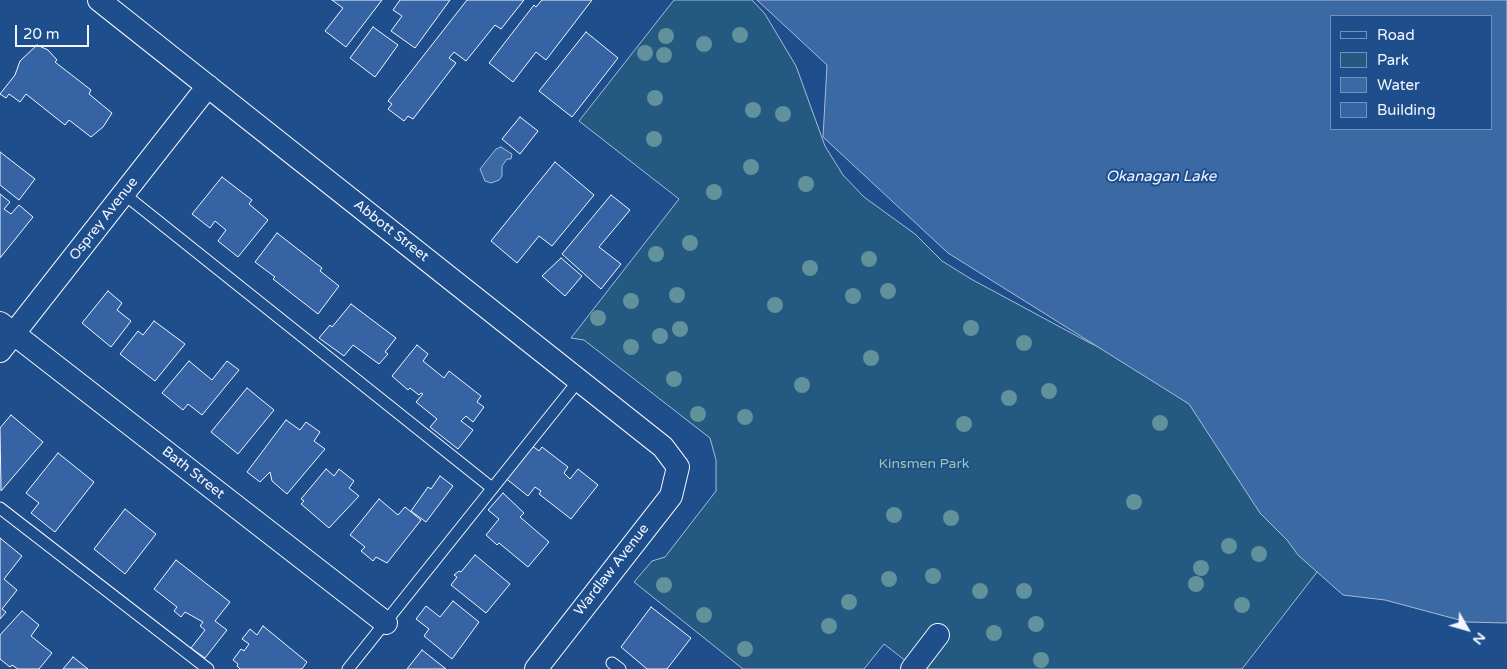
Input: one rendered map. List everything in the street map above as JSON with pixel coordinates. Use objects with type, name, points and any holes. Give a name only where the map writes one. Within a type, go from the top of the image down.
[{"type":"street","name":"Abbott Street","points":[[99,0],[663,447],[678,467]]},
{"type":"street","name":"Osprey Avenue","points":[[4,336],[124,194],[208,86]]},
{"type":"street","name":"Bath Street","points":[[4,336],[386,623]]},
{"type":"street","name":"Wardlaw Avenue","points":[[536,669],[670,496],[678,467]]},
{"type":"street","points":[[912,669],[938,636]]},
{"type":"lane","points":[[124,194],[492,488]]},
{"type":"lane","points":[[348,669],[579,380]]},
{"type":"lane","points":[[0,508],[208,669]]},
{"type":"green space","name":"Kinsmen Park","points":[[674,0],[752,0],[765,14],[796,66],[825,146],[843,175],[864,197],[915,234],[942,261],[971,279],[1088,342],[1203,397],[1331,554],[1242,669],[916,669],[884,644],[864,669],[743,669],[634,582],[652,561],[665,557],[716,491],[716,460],[710,438],[584,340],[571,338],[679,199],[579,121]]},
{"type":"water","name":"Okanagan Lake","points":[[757,0],[1507,0],[1507,623],[1467,622],[1385,600],[1343,595],[1298,555],[1287,540],[1260,513],[1189,404],[948,253],[823,137],[827,65]]},
{"type":"water","points":[[501,147],[512,154],[511,159],[507,159],[502,166],[502,176],[499,180],[491,183],[485,181],[480,169],[496,149]]},
{"type":"building","points":[[332,0],[382,0],[346,47],[325,31],[343,8]]},
{"type":"building","points":[[400,0],[450,0],[415,48],[391,31],[402,16],[393,10]]},
{"type":"building","points":[[467,0],[524,0],[501,29],[495,25],[466,61],[454,52],[449,58],[456,63],[413,119],[408,116],[404,121],[388,109],[392,104],[388,101]]},
{"type":"building","points":[[542,0],[592,0],[546,60],[536,52],[513,82],[489,63],[534,5],[536,7]]},
{"type":"building","points":[[373,27],[398,45],[375,77],[350,58]]},
{"type":"building","points":[[586,32],[618,58],[572,117],[539,91]]},
{"type":"building","points":[[37,45],[48,50],[57,60],[55,62],[91,90],[89,94],[112,113],[103,127],[91,137],[69,120],[65,125],[26,94],[20,102],[9,94],[6,98],[0,94],[15,75],[20,61]]},
{"type":"building","points":[[520,117],[538,131],[520,154],[502,139]]},
{"type":"building","points":[[0,152],[35,179],[19,200],[0,185]]},
{"type":"building","points":[[555,162],[594,195],[552,246],[539,236],[517,263],[491,241]]},
{"type":"building","points":[[222,177],[252,200],[249,204],[268,220],[238,257],[218,241],[226,230],[215,221],[210,228],[192,214]]},
{"type":"building","points":[[0,194],[10,202],[4,209],[11,214],[19,205],[33,217],[0,258]]},
{"type":"building","points":[[611,195],[630,210],[599,247],[621,264],[601,289],[562,254]]},
{"type":"building","points":[[277,233],[322,268],[320,271],[339,286],[318,314],[273,279],[275,277],[255,262]]},
{"type":"building","points":[[561,258],[582,276],[565,296],[542,276]]},
{"type":"building","points":[[108,291],[122,303],[117,310],[131,321],[111,347],[82,323]]},
{"type":"building","points":[[351,304],[396,338],[385,352],[388,354],[379,364],[353,345],[344,356],[319,338],[330,325],[332,327]]},
{"type":"building","points":[[154,321],[185,344],[155,381],[120,354],[138,331],[143,335]]},
{"type":"building","points":[[417,345],[428,354],[423,361],[444,378],[449,371],[481,396],[477,402],[484,407],[473,422],[466,416],[461,421],[473,430],[458,449],[430,427],[437,419],[416,402],[423,394],[419,395],[410,388],[408,390],[392,376]]},
{"type":"building","points":[[189,361],[212,380],[227,361],[239,370],[202,415],[188,404],[183,410],[162,393]]},
{"type":"building","points":[[247,388],[274,410],[238,454],[211,432]]},
{"type":"building","points":[[11,415],[43,442],[1,491],[0,428]]},
{"type":"building","points":[[286,420],[300,430],[306,422],[320,432],[314,441],[325,449],[287,494],[272,481],[270,472],[260,482],[247,472]]},
{"type":"building","points":[[531,445],[539,451],[542,447],[568,467],[564,473],[570,479],[578,469],[598,485],[571,519],[539,494],[541,491],[535,487],[528,496],[504,477]]},
{"type":"building","points":[[58,453],[94,482],[55,532],[31,513],[39,503],[26,493]]},
{"type":"building","points":[[326,469],[334,476],[339,469],[354,481],[349,488],[359,496],[329,528],[301,504],[304,501],[301,499]]},
{"type":"building","points":[[440,476],[453,486],[426,522],[411,511],[428,487],[431,489]]},
{"type":"building","points":[[503,493],[524,513],[520,517],[549,542],[528,567],[499,543],[497,545],[486,535],[499,519],[488,510]]},
{"type":"building","points":[[379,499],[398,515],[405,507],[421,520],[387,563],[376,557],[373,561],[361,551],[365,547],[350,535]]},
{"type":"building","points":[[125,509],[156,534],[125,574],[94,549]]},
{"type":"building","points":[[0,538],[22,556],[4,579],[17,590],[2,609],[6,612],[0,619]]},
{"type":"building","points":[[475,555],[510,584],[486,613],[451,585],[457,577],[454,575],[459,571],[461,572]]},
{"type":"building","points":[[176,560],[230,602],[215,621],[227,630],[205,658],[191,648],[205,630],[200,626],[203,622],[185,612],[181,617],[174,611],[177,607],[154,589]]},
{"type":"building","points":[[453,601],[479,622],[452,659],[424,636],[429,629],[416,619],[426,606],[440,617]]},
{"type":"building","points":[[651,607],[691,638],[667,669],[647,669],[621,647]]},
{"type":"building","points":[[22,611],[39,625],[31,636],[52,653],[39,669],[18,669],[12,665],[10,667],[0,659],[0,635]]},
{"type":"building","points":[[263,626],[307,662],[302,669],[240,669],[237,666],[238,664],[233,660],[241,649],[244,651],[249,644],[242,639],[250,629],[257,635]]},
{"type":"building","points":[[422,650],[446,669],[407,669]]},
{"type":"building","points":[[73,657],[88,669],[63,669]]}]
